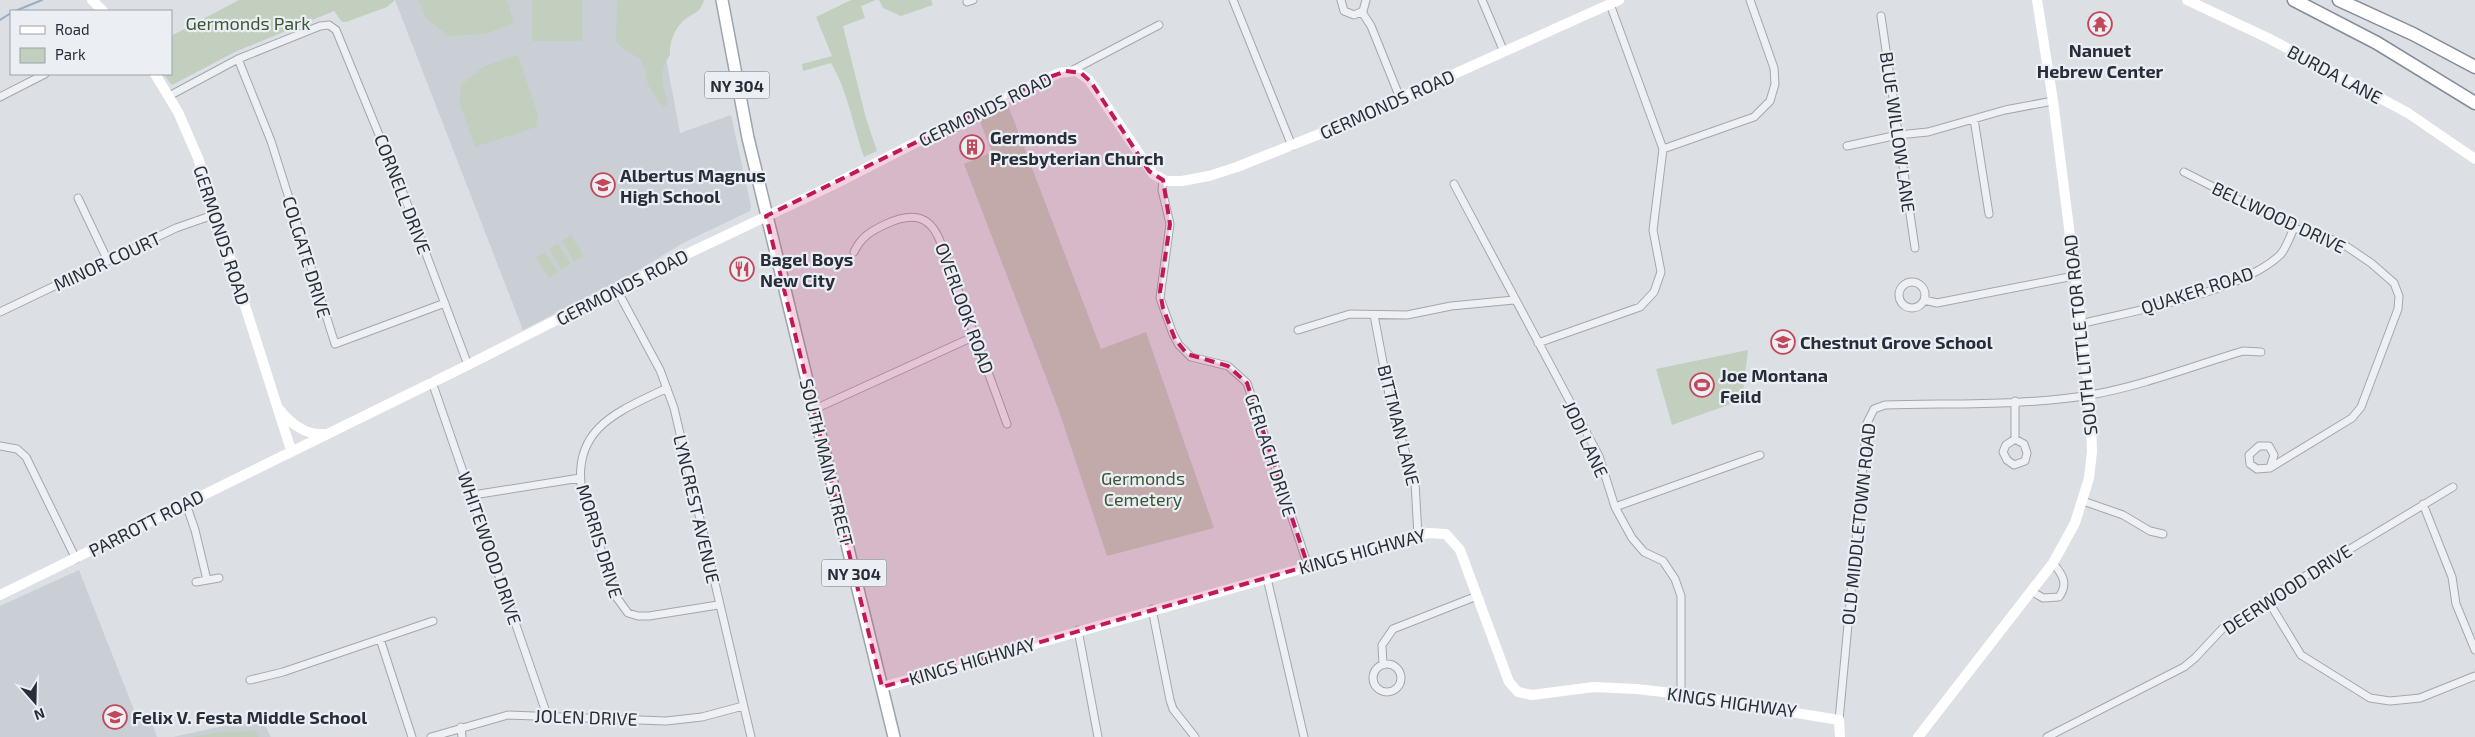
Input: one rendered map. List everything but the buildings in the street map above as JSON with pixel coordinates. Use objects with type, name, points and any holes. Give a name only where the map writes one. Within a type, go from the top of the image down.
[{"type":"highway","points":[[2294,0],[2377,43],[2475,103]]},
{"type":"highway","points":[[2339,0],[2413,34],[2475,67]]},
{"type":"main road","name":"NY 304","points":[[722,0],[740,101],[766,216]]},
{"type":"main road","name":"SOUTH MAIN STREET","points":[[766,216],[894,737]]},
{"type":"street","points":[[92,0],[103,10]]},
{"type":"street","points":[[1233,0],[1292,146]]},
{"type":"street","points":[[1341,0],[1342,8],[1347,14],[1354,15],[1362,12],[1366,6],[1366,0]]},
{"type":"street","points":[[1482,0],[1504,52]]},
{"type":"street","points":[[1663,149],[1754,117],[1770,101],[1775,84],[1774,68],[1750,0]]},
{"type":"street","name":"SOUTH LITTLE TOR ROAD","points":[[1918,737],[2053,563],[2066,542],[2083,501],[2092,452],[2090,395],[2053,101],[2037,0]]},
{"type":"street","name":"BURDA LANE","points":[[2187,0],[2270,39],[2408,113],[2475,159]]},
{"type":"street","points":[[1538,343],[1640,307],[1654,292],[1661,272],[1652,230],[1663,149],[1614,2]]},
{"type":"street","name":"GERMONDS ROAD","points":[[156,75],[169,96],[195,151],[291,450],[468,365],[686,254],[1057,74],[1071,71],[1081,73],[1089,80],[1147,168],[1155,176],[1163,180],[1182,181],[1215,175],[1292,146],[1614,2]]},
{"type":"street","points":[[1362,12],[1371,26],[1400,98]]},
{"type":"street","name":"BLUE WILLOW LANE","points":[[1881,16],[1915,248]]},
{"type":"street","points":[[1071,71],[1159,25]]},
{"type":"street","name":"CORNELL DRIVE","points":[[238,59],[320,26],[331,26],[340,35],[468,365]]},
{"type":"street","points":[[169,96],[238,59]]},
{"type":"street","name":"COLGATE DRIVE","points":[[238,59],[271,141],[334,344],[445,303]]},
{"type":"street","points":[[0,97],[44,75]]},
{"type":"street","points":[[1847,146],[1898,135],[1928,132],[2005,110],[2053,101]]},
{"type":"street","points":[[1974,119],[1989,214]]},
{"type":"street","name":"BELLWOOD DRIVE","points":[[2184,172],[2294,228],[2340,242],[2371,263],[2394,283],[2399,296],[2398,309],[2362,407],[2352,418],[2270,468]]},
{"type":"street","name":"GERLACH DRIVE","points":[[1163,180],[1162,190],[1170,224],[1160,292],[1162,308],[1175,339],[1187,354],[1195,358],[1228,366],[1247,383],[1308,566]]},
{"type":"street","name":"JODI LANE","points":[[1454,184],[1514,300],[1599,456],[1616,507],[1632,538],[1644,552],[1663,561],[1675,579],[1681,596],[1681,694]]},
{"type":"street","points":[[78,198],[108,261]]},
{"type":"street","name":"MINOR COURT","points":[[0,312],[176,228],[216,214]]},
{"type":"street","name":"OVERLOOK ROAD","points":[[854,252],[866,234],[895,220],[914,216],[926,221],[935,230],[976,336],[1007,424]]},
{"type":"street","name":"QUAKER ROAD","points":[[2080,324],[2171,302],[2250,276],[2281,254],[2294,228]]},
{"type":"street","points":[[1924,300],[1937,303],[2074,276]]},
{"type":"street","name":"LYNCREST AVENUE","points":[[617,290],[667,388],[750,737]]},
{"type":"street","points":[[1298,330],[1343,316],[1407,315],[1451,306],[1514,300]]},
{"type":"street","name":"BITTMAN LANE","points":[[1374,315],[1392,410],[1415,482],[1418,536]]},
{"type":"street","points":[[815,410],[976,336]]},
{"type":"street","name":"OLD MIDDLETOWN ROAD","points":[[1840,737],[1839,720],[1869,415],[1881,405],[2053,400],[2090,395],[2127,386],[2243,351],[2261,352]]},
{"type":"street","name":"WHITEWOOD DRIVE","points":[[432,382],[473,496],[547,715]]},
{"type":"street","name":"MORRIS DRIVE","points":[[667,388],[615,413],[601,423],[585,451],[580,478],[617,598],[628,613],[638,616],[649,616],[718,605]]},
{"type":"street","points":[[2015,401],[2015,439]]},
{"type":"street","name":"GERMONDS ROAD","points":[[275,403],[287,418],[298,427],[314,434],[326,433]]},
{"type":"street","points":[[0,446],[17,449],[26,457],[76,559]]},
{"type":"street","name":"PARROTT ROAD","points":[[0,595],[76,559],[291,450]]},
{"type":"street","points":[[1616,507],[1760,455]]},
{"type":"street","points":[[473,496],[580,478]]},
{"type":"street","name":"DEERWOOD DRIVE","points":[[2047,737],[2184,667],[2196,658],[2224,628],[2266,599],[2453,487]]},
{"type":"street","points":[[2083,501],[2123,515],[2150,531],[2163,534]]},
{"type":"street","points":[[186,504],[195,530],[207,580]]},
{"type":"street","points":[[2423,504],[2452,577],[2456,604],[2475,650]]},
{"type":"street","name":"KINGS HIGHWAY","points":[[882,687],[1152,609],[1418,536],[1440,532],[1453,539],[1462,553],[1509,682],[1518,692],[1532,695],[1594,687],[1681,694],[1839,720]]},
{"type":"street","points":[[2031,591],[2042,598],[2060,597],[2064,590],[2064,582],[2062,574],[2053,563]]},
{"type":"street","points":[[196,582],[219,578]]},
{"type":"street","points":[[1267,578],[1304,737]]},
{"type":"street","points":[[1383,665],[1382,645],[1393,629],[1477,596]]},
{"type":"street","points":[[2266,599],[2301,655],[2370,698],[2390,701],[2420,698],[2475,676]]},
{"type":"street","points":[[1152,609],[1170,700],[1174,709],[1195,737]]},
{"type":"street","points":[[250,680],[433,621]]},
{"type":"street","points":[[1078,630],[1098,737]]},
{"type":"street","points":[[380,639],[412,737]]},
{"type":"street","name":"JOLEN DRIVE","points":[[431,737],[508,715],[683,720],[743,706]]},
{"type":"street","points":[[461,727],[462,737]]},
{"type":"highlighted area","points":[[1066,71],[1081,73],[1091,82],[1149,171],[1163,180],[1170,224],[1160,292],[1163,308],[1175,339],[1187,354],[1228,366],[1247,383],[1308,566],[882,687],[766,216],[1047,78]]},
{"type":"shaded area","points":[[395,0],[655,0],[680,133],[731,115],[751,206],[750,211],[683,243],[637,271],[523,330]]},
{"type":"shaded area","points":[[79,570],[134,710],[142,711],[150,718],[157,737],[0,737],[0,606]]},
{"type":"shaded area","points":[[263,721],[271,737],[173,737],[223,726]]},
{"type":"green space","name":"Germonds Park","points":[[239,0],[395,0],[387,7],[346,22],[342,22],[334,11],[235,52],[172,85],[164,75],[172,75],[172,35]]},
{"type":"green space","points":[[419,0],[507,0],[514,23],[485,34],[448,36],[425,17]]},
{"type":"green space","points":[[532,0],[582,0],[582,41],[532,41]]},
{"type":"green space","points":[[617,0],[704,0],[700,9],[679,25],[673,37],[670,55],[662,73],[668,104],[663,107],[648,85],[644,67],[639,58],[626,51],[616,42]]},
{"type":"green space","points":[[851,0],[876,0],[861,6],[865,18],[843,26],[866,118],[877,151],[864,157],[846,97],[831,63],[803,71],[802,64],[832,56],[816,17]]},
{"type":"green space","points":[[879,0],[931,0],[933,5],[901,16],[883,8]]},
{"type":"green space","points":[[518,55],[538,116],[536,127],[475,147],[459,101],[462,84],[484,66]]},
{"type":"green space","name":"Germonds Cemetery","points":[[1008,105],[1101,349],[1146,332],[1214,528],[1107,556],[1059,411],[964,164],[992,152],[979,119]]},
{"type":"green space","points":[[571,235],[584,256],[574,262],[562,241]]},
{"type":"green space","points":[[558,243],[571,264],[561,270],[549,249]]},
{"type":"green space","points":[[545,252],[558,272],[549,278],[536,258]]},
{"type":"green space","name":"Joe Montana Feild","points":[[1748,350],[1742,400],[1672,425],[1656,369]]},
{"type":"green space","points":[[255,731],[259,737],[191,737],[220,732]]},
{"type":"waterway","points":[[17,10],[42,0]]},
{"type":"waterway","points":[[0,20],[10,14]]},
{"type":"place","name":"Nanuet Hebrew Center","points":[[2100,24]]},
{"type":"place","name":"Germonds Presbyterian Church","points":[[972,147]]},
{"type":"place","name":"Albertus Magnus High School","points":[[603,185]]},
{"type":"place","name":"Bagel Boys New City","points":[[742,269]]},
{"type":"place","name":"Chestnut Grove School","points":[[1783,342]]},
{"type":"place","name":"Joe Montana Feild","points":[[1702,385]]},
{"type":"place","name":"Felix V. Festa Middle School","points":[[115,717]]}]
